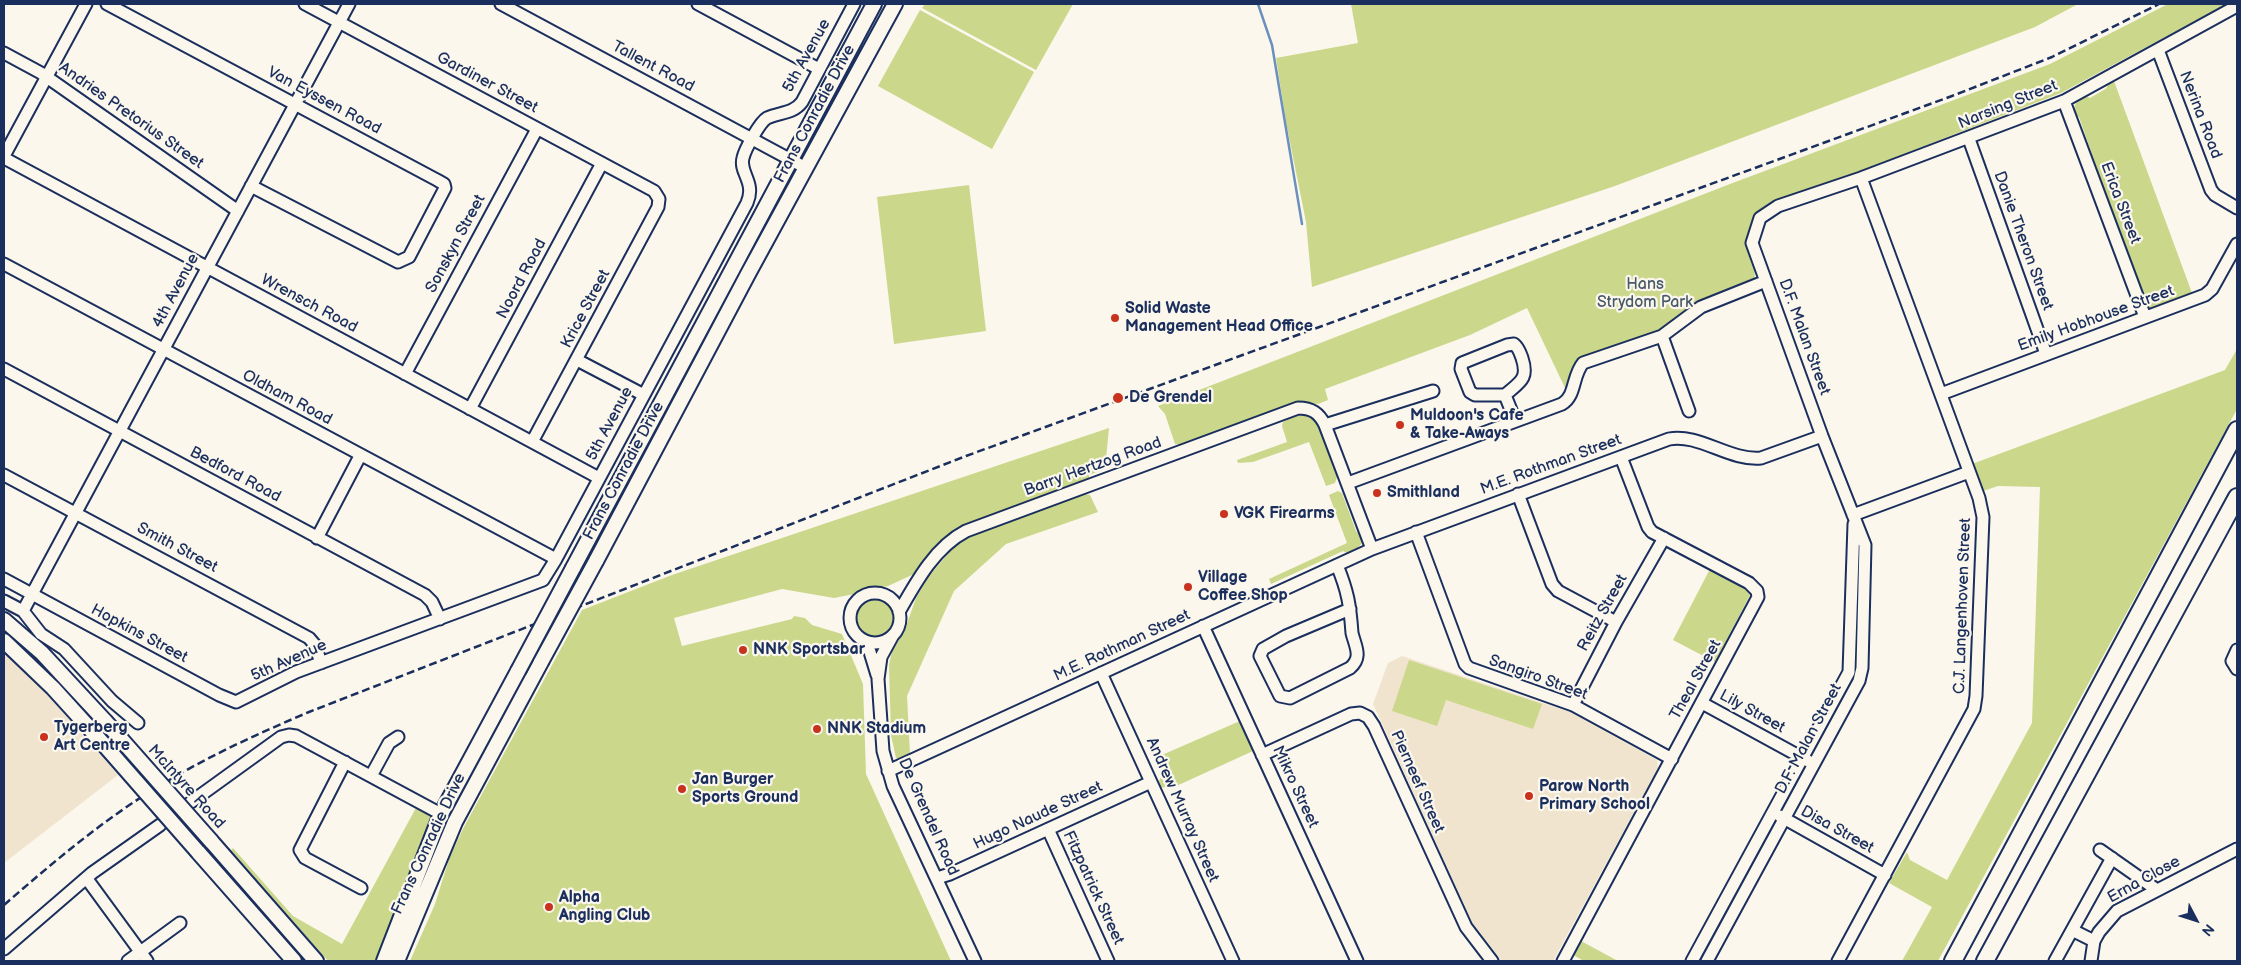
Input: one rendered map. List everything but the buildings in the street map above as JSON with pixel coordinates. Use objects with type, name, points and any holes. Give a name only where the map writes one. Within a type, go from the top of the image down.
[{"type":"highway","points":[[1953,961],[2237,430]]},
{"type":"highway","points":[[1985,961],[2237,497]]},
{"type":"main road","name":"Frans Conradie Drive","points":[[384,961],[441,814],[874,4]]},
{"type":"main road","name":"Frans Conradie Drive","points":[[397,961],[455,822],[895,4]]},
{"type":"main road","name":"McIntyre Road","points":[[4,620],[42,653],[105,721],[316,961]]},
{"type":"main road","name":"McIntyre Road","points":[[4,642],[54,688],[294,961]]},
{"type":"street","points":[[4,157],[86,4]]},
{"type":"street","name":"Van Eyssen Road","points":[[107,4],[444,184],[444,191],[409,257],[401,262],[395,262],[251,186]]},
{"type":"street","name":"Gardiner Street","points":[[305,4],[654,191]]},
{"type":"street","name":"4th Avenue","points":[[23,611],[349,4]]},
{"type":"street","name":"Tallent Road","points":[[501,4],[806,168]]},
{"type":"street","points":[[698,4],[819,69]]},
{"type":"street","name":"5th Avenue","points":[[232,701],[241,701],[296,672],[537,584],[546,577],[747,203],[750,186],[742,160],[752,139],[765,119],[798,107],[854,4]]},
{"type":"street","name":"Narsing Street","points":[[1778,206],[1969,139],[2064,101],[2237,6]]},
{"type":"street","name":"Nerina Road","points":[[2158,50],[2211,190],[2214,195],[2237,208]]},
{"type":"street","name":"Andries Pretorius Street","points":[[4,53],[47,77],[238,211]]},
{"type":"street","name":"Erica Street","points":[[2064,101],[2145,318]]},
{"type":"street","name":"Sonskyn Street","points":[[405,374],[537,129]]},
{"type":"street","name":"Danie Theron Street","points":[[1969,139],[2046,354]]},
{"type":"street","name":"Wrensch Road","points":[[4,157],[599,478]]},
{"type":"street","name":"Noord Road","points":[[470,409],[602,163]]},
{"type":"street","name":"C.J. Langenhoven Street","points":[[1838,961],[1969,719],[1976,701],[1983,518],[1979,498],[1861,178]]},
{"type":"street","name":"Krice Street","points":[[532,442],[658,207],[659,199],[654,191]]},
{"type":"street","name":"D.F. Malan Street","points":[[1700,960],[1785,819],[1862,673],[1866,555],[1863,538],[1822,436],[1752,243],[1760,218],[1778,206]]},
{"type":"street","name":"Emily Hobhouse Street","points":[[1940,394],[2208,293],[2237,244]]},
{"type":"street","name":"Oldham Road","points":[[4,264],[360,456],[556,559]]},
{"type":"street","points":[[1348,483],[1568,400],[1576,371],[1583,363],[1662,336],[1701,307],[1766,281]]},
{"type":"street","points":[[1662,336],[1689,411]]},
{"type":"street","points":[[1507,345],[1516,345],[1526,373],[1505,395],[1475,394],[1470,392],[1460,369],[1462,363],[1507,345]]},
{"type":"street","points":[[577,360],[644,395]]},
{"type":"street","name":"Bedford Road","points":[[4,369],[429,598],[440,619]]},
{"type":"street","points":[[1372,549],[1325,425],[1433,391]]},
{"type":"street","points":[[1505,395],[1515,420]]},
{"type":"street","name":"Barry Hertzog Road","points":[[899,612],[920,577],[933,560],[952,540],[973,528],[1294,409],[1304,408],[1314,411],[1321,416],[1325,425]]},
{"type":"street","name":"M.E. Rothman Street","points":[[888,771],[1372,549],[1621,457],[1676,438],[1697,442],[1736,456],[1753,459],[1761,458],[1822,436]]},
{"type":"street","points":[[317,538],[360,456]]},
{"type":"street","name":"Theal Street","points":[[1563,961],[1758,597],[1756,591],[1749,583],[1664,538],[1648,527],[1621,457]]},
{"type":"street","points":[[1853,515],[1969,472]]},
{"type":"street","name":"Smith Street","points":[[4,475],[309,638],[315,645],[321,663]]},
{"type":"street","points":[[1518,494],[1552,584],[1558,590],[1616,622]]},
{"type":"street","name":"D.F. Malan Street","points":[[1700,960],[1774,813],[1850,672],[1855,532],[1853,515]]},
{"type":"street","name":"Sangiro Street","points":[[1416,532],[1469,668],[1573,705],[1672,759]]},
{"type":"street","name":"Reitz Street","points":[[1573,705],[1616,622],[1664,538]]},
{"type":"street","points":[[1337,565],[1348,591],[1350,609],[1352,636],[1358,650],[1353,667],[1290,698],[1280,696],[1260,656],[1262,648],[1350,609]]},
{"type":"street","name":"Hopkins Street","points":[[4,579],[232,701]]},
{"type":"street","points":[[868,594],[884,594],[891,598],[899,612],[900,620],[893,636],[879,643],[862,640],[853,630],[850,616],[851,609],[861,597],[868,594]]},
{"type":"street","points":[[4,601],[23,611],[40,634],[64,649],[112,701],[138,723]]},
{"type":"street","name":"Mikro Street","points":[[1203,626],[1357,961]]},
{"type":"street","name":"De Grendel Road","points":[[893,636],[882,657],[878,679],[881,738],[888,771],[975,961]]},
{"type":"street","name":"De Grendel Road","points":[[862,640],[870,652],[878,679]]},
{"type":"street","points":[[2237,650],[2232,661],[2237,669]]},
{"type":"street","points":[[1850,672],[1862,673]]},
{"type":"street","name":"Andrew Murray Street","points":[[1102,673],[1233,961]]},
{"type":"street","name":"Lily Street","points":[[1702,703],[1814,764]]},
{"type":"street","name":"Pierneef Street","points":[[1262,755],[1351,714],[1360,712],[1368,717],[1374,726],[1466,927],[1492,961]]},
{"type":"street","points":[[191,802],[285,735],[296,736],[441,814]]},
{"type":"street","points":[[371,776],[389,743],[398,737]]},
{"type":"street","points":[[345,762],[300,850],[305,858],[361,888]]},
{"type":"street","name":"Hugo Naude Street","points":[[937,878],[1151,782]]},
{"type":"street","name":"Disa Street","points":[[1774,813],[1885,875]]},
{"type":"street","points":[[4,949],[87,878],[160,825]]},
{"type":"street","name":"Fitzpatrick Street","points":[[1048,829],[1108,961]]},
{"type":"street","name":"Erna Close","points":[[2091,961],[2094,941],[2110,917],[2126,905],[2237,849]]},
{"type":"street","points":[[2100,850],[2157,890]]},
{"type":"street","points":[[2055,961],[2112,858]]},
{"type":"street","points":[[87,878],[144,956]]},
{"type":"street","points":[[128,961],[144,956],[180,923]]},
{"type":"street","points":[[2072,930],[2094,941]]},
{"type":"shaded area","name":"Tygerberg Art Centre","points":[[4,653],[37,683],[118,775],[4,863]]},
{"type":"shaded area","name":"Parow North Primary School","points":[[1402,656],[1570,712],[1657,760],[1658,768],[1553,961],[1502,961],[1473,924],[1373,704],[1388,663]]},
{"type":"green space","points":[[925,4],[1073,4],[1036,70],[922,8]]},
{"type":"green space","points":[[1351,4],[2078,4],[2035,27],[1615,186],[1312,287],[1306,222],[1286,122],[1276,58],[1358,43]]},
{"type":"green space","name":"Hans Strydom Park","points":[[2168,4],[2226,4],[2061,93],[1764,208],[1753,221],[1748,234],[1749,255],[1755,272],[1754,279],[1705,298],[1664,328],[1584,357],[1576,363],[1566,390],[1527,308],[1470,335],[1325,389],[1328,400],[1318,404],[1302,402],[1182,445],[1175,444],[1165,414],[1158,406],[1730,184],[2050,64]]},
{"type":"green space","points":[[920,10],[1034,72],[992,149],[878,86]]},
{"type":"green space","points":[[2114,81],[2192,293],[2151,310],[2145,306],[2079,117],[2076,116],[2075,112],[2076,103],[2086,96],[2090,98],[2107,88],[2107,84]]},
{"type":"green space","points":[[969,185],[986,331],[894,344],[877,197]]},
{"type":"green space","points":[[2237,349],[2237,409],[1938,961],[1902,961],[1932,907],[1889,883],[1907,852],[1910,860],[1947,880],[2032,723],[2040,487],[1998,486],[1983,491],[1972,464],[2225,370]]},
{"type":"green space","points":[[1306,415],[1318,423],[1337,477],[1335,483],[1326,486],[1309,442],[1253,462],[1238,463],[1237,460],[1287,442],[1282,426],[1283,422],[1294,416]]},
{"type":"green space","name":"Jan Burger Sports Ground","points":[[1109,428],[1105,469],[1089,475],[1089,479],[956,530],[941,543],[914,574],[888,586],[834,598],[782,589],[674,618],[682,646],[792,619],[794,616],[805,618],[812,625],[842,634],[863,684],[866,774],[951,961],[410,961],[435,904],[450,856],[465,825],[582,610],[672,575]]},
{"type":"green space","points":[[1338,491],[1342,493],[1362,543],[1357,549],[1347,553],[1343,551],[1271,584],[1269,579],[1347,543],[1329,495]]},
{"type":"green space","points":[[1084,494],[1090,495],[1098,512],[1006,544],[954,591],[907,696],[910,754],[900,759],[896,758],[891,735],[889,665],[892,651],[904,632],[916,598],[929,576],[953,548],[971,536]]},
{"type":"green space","points":[[1710,569],[1751,593],[1715,662],[1673,640]]},
{"type":"green space","points":[[874,598],[888,604],[894,618],[888,632],[874,638],[860,632],[854,618],[860,604]]},
{"type":"green space","points":[[1409,660],[1542,704],[1533,729],[1446,700],[1437,726],[1392,711]]},
{"type":"green space","points":[[1240,721],[1253,751],[1172,788],[1161,787],[1159,781],[1162,775],[1155,758]]},
{"type":"green space","points":[[417,806],[429,813],[433,819],[378,961],[328,961],[231,850],[233,848],[293,916],[342,944]]},
{"type":"green space","points":[[1581,941],[1618,961],[1584,961],[1573,955]]},
{"type":"waterway","points":[[1258,4],[1272,45],[1302,224]]},
{"type":"railway","points":[[4,905],[84,838],[148,793],[188,769],[256,735],[309,712],[966,456],[1952,96],[2052,57],[2159,4]]},
{"type":"place","name":"Solid Waste Management Head Office","points":[[1115,318]]},
{"type":"place","name":"De Grendel","points":[[1118,398]]},
{"type":"place","name":"Muldoon's Cafe & Take-Aways","points":[[1400,425]]},
{"type":"place","name":"Smithland","points":[[1377,493]]},
{"type":"place","name":"VGK Firearms","points":[[1224,514]]},
{"type":"place","name":"Village Coffee Shop","points":[[1188,587]]},
{"type":"place","name":"NNK Sportsbar","points":[[743,650]]},
{"type":"place","name":"NNK Stadium","points":[[817,729]]},
{"type":"place","name":"Tygerberg Art Centre","points":[[44,737]]},
{"type":"place","name":"Jan Burger Sports Ground","points":[[682,789]]},
{"type":"place","name":"Parow North Primary School","points":[[1529,796]]},
{"type":"place","name":"Alpha Angling Club","points":[[549,907]]}]
